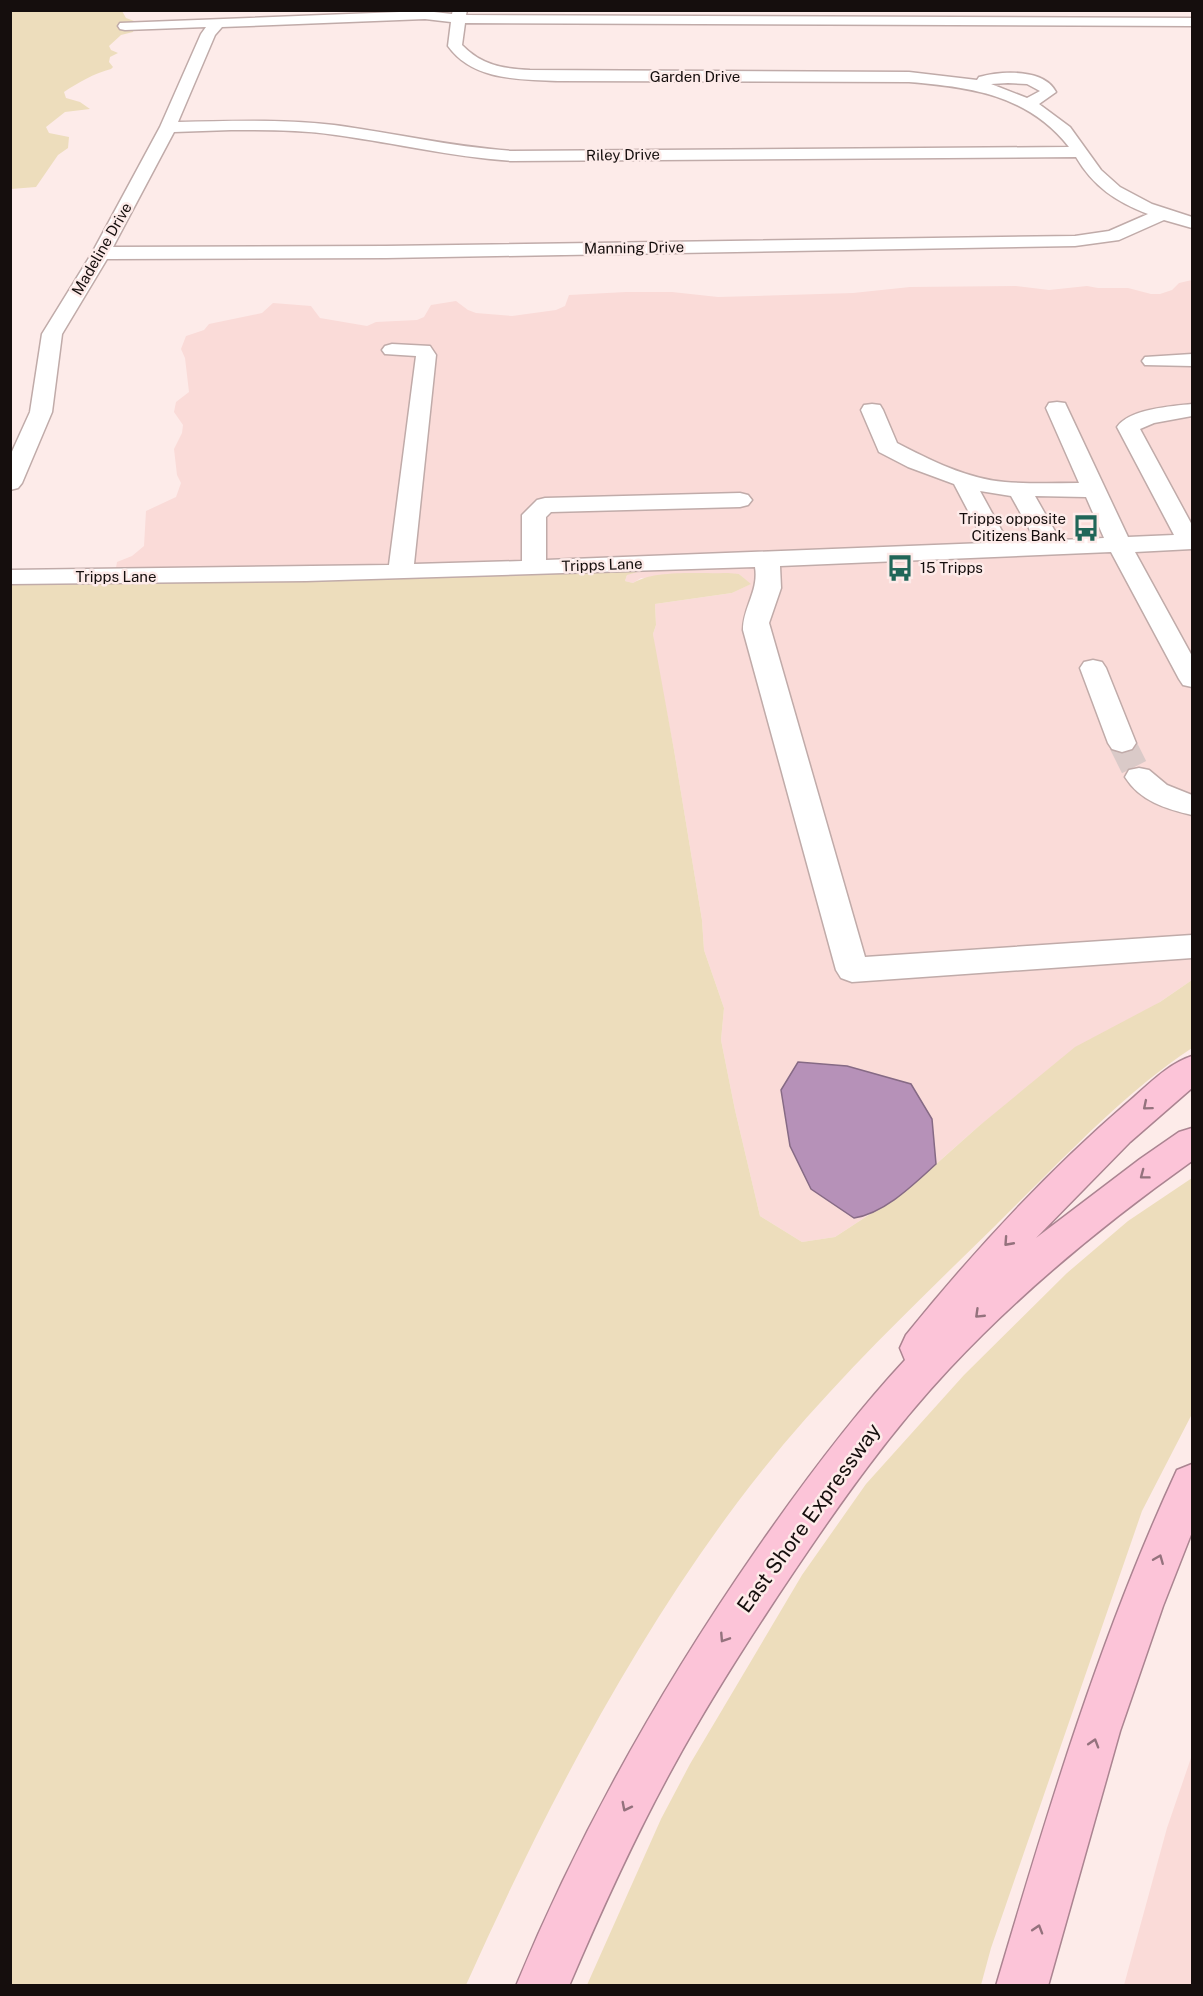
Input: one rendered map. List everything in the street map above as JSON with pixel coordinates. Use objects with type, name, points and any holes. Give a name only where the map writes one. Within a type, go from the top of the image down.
[{"type":"highway","points":[[853,1453],[914,1355],[961,1295],[1008,1242],[1100,1148],[1192,1069]]},
{"type":"highway","name":"East Shore Expressway","points":[[542,1986],[605,1848],[666,1733],[753,1593],[853,1453],[902,1392],[1001,1293],[1099,1209],[1192,1142]]},
{"type":"highway","points":[[1022,1986],[1111,1688],[1156,1565],[1192,1484]]},
{"type":"street","points":[[125,26],[424,15],[757,15],[1192,22]]},
{"type":"street","name":"Garden Drive","points":[[458,15],[455,46],[464,58],[479,66],[507,73],[558,76],[909,77],[971,83],[1014,77],[1035,80],[1046,86],[1048,92],[1028,104]]},
{"type":"street","name":"Madeline Drive","points":[[10,483],[41,412],[52,334],[101,253],[168,127],[208,34],[218,23]]},
{"type":"street","name":"Garden Drive","points":[[971,83],[1028,104],[1048,115],[1075,143],[1088,166],[1104,183],[1127,199],[1192,223]]},
{"type":"street","name":"Riley Drive","points":[[168,127],[273,125],[303,127],[335,130],[464,153],[512,156],[1080,152]]},
{"type":"street","name":"Manning Drive","points":[[101,253],[386,252],[1075,242],[1113,236],[1163,214]]},
{"type":"street","points":[[392,350],[423,351],[426,355],[401,571]]},
{"type":"street","points":[[1152,361],[1192,360]]},
{"type":"street","points":[[1057,408],[1119,545],[1192,679]]},
{"type":"street","points":[[872,410],[888,447],[916,462],[963,480],[1004,489],[1094,490]]},
{"type":"street","points":[[1191,542],[1128,427],[1148,417],[1192,410]]},
{"type":"street","points":[[963,480],[1000,549]]},
{"type":"street","points":[[1019,489],[1052,547]]},
{"type":"street","points":[[534,567],[534,514],[544,505],[740,500]]},
{"type":"street","name":"Tripps Lane","points":[[10,577],[158,577],[401,571],[1191,542]]},
{"type":"street","points":[[766,559],[769,576],[767,590],[755,616],[756,630],[852,970],[1192,947]]},
{"type":"street","points":[[1093,668],[1122,743]]},
{"type":"street","points":[[1139,777],[1149,789],[1162,796],[1192,805]]},
{"type":"shaded area","points":[[11,11],[122,11],[126,18],[137,22],[131,25],[134,28],[133,32],[121,35],[109,46],[111,50],[118,53],[110,57],[109,62],[113,67],[111,69],[98,73],[64,92],[66,98],[80,102],[90,109],[65,112],[46,127],[49,133],[69,137],[68,148],[58,155],[36,187],[11,189]]},
{"type":"shaded area","points":[[1192,280],[1192,980],[979,1126],[936,1164],[932,1119],[867,1216],[835,1237],[802,1242],[760,1216],[721,1040],[724,1008],[704,950],[702,920],[655,651],[653,634],[656,625],[655,604],[732,593],[750,584],[739,574],[641,578],[633,583],[625,581],[627,575],[114,579],[117,562],[132,556],[144,546],[146,511],[176,497],[181,483],[177,475],[174,449],[182,433],[183,425],[174,412],[176,402],[189,392],[185,358],[181,349],[186,336],[204,330],[209,324],[262,313],[273,303],[311,306],[320,318],[367,326],[376,322],[417,320],[424,317],[431,305],[456,301],[476,313],[512,316],[556,310],[565,306],[569,295],[672,292],[718,297],[853,293],[910,287],[1016,286],[1049,290],[1087,286],[1128,288],[1160,294],[1172,290],[1179,283]]},
{"type":"shaded area","points":[[661,565],[627,575],[625,581],[633,583],[666,574],[728,573],[739,574],[751,584],[732,593],[655,604],[656,625],[653,634],[702,920],[704,950],[724,1008],[721,1040],[760,1216],[802,1242],[835,1237],[907,1190],[979,1126],[1075,1047],[1160,1002],[1192,980],[1192,1048],[1141,1086],[1090,1132],[894,1325],[828,1394],[766,1465],[697,1559],[659,1617],[588,1736],[525,1860],[466,1985],[11,1985],[10,580]]},
{"type":"shaded area","points":[[798,1062],[847,1066],[911,1084],[932,1119],[936,1164],[888,1204],[854,1218],[811,1189],[790,1146],[781,1090]]},
{"type":"shaded area","points":[[1192,1178],[1192,1414],[1142,1511],[991,1948],[981,1985],[587,1985],[661,1819],[690,1764],[802,1575],[866,1484],[964,1375],[1067,1273],[1128,1221]]},
{"type":"shaded area","points":[[1192,1755],[1192,1985],[1124,1985],[1167,1828]]},
{"type":"tunnel","points":[[1122,743],[1139,777]]},
{"type":"place","name":"Tripps opposite Citizens Bank","points":[[1086,528]]},
{"type":"place","name":"15 Tripps","points":[[900,568]]}]
